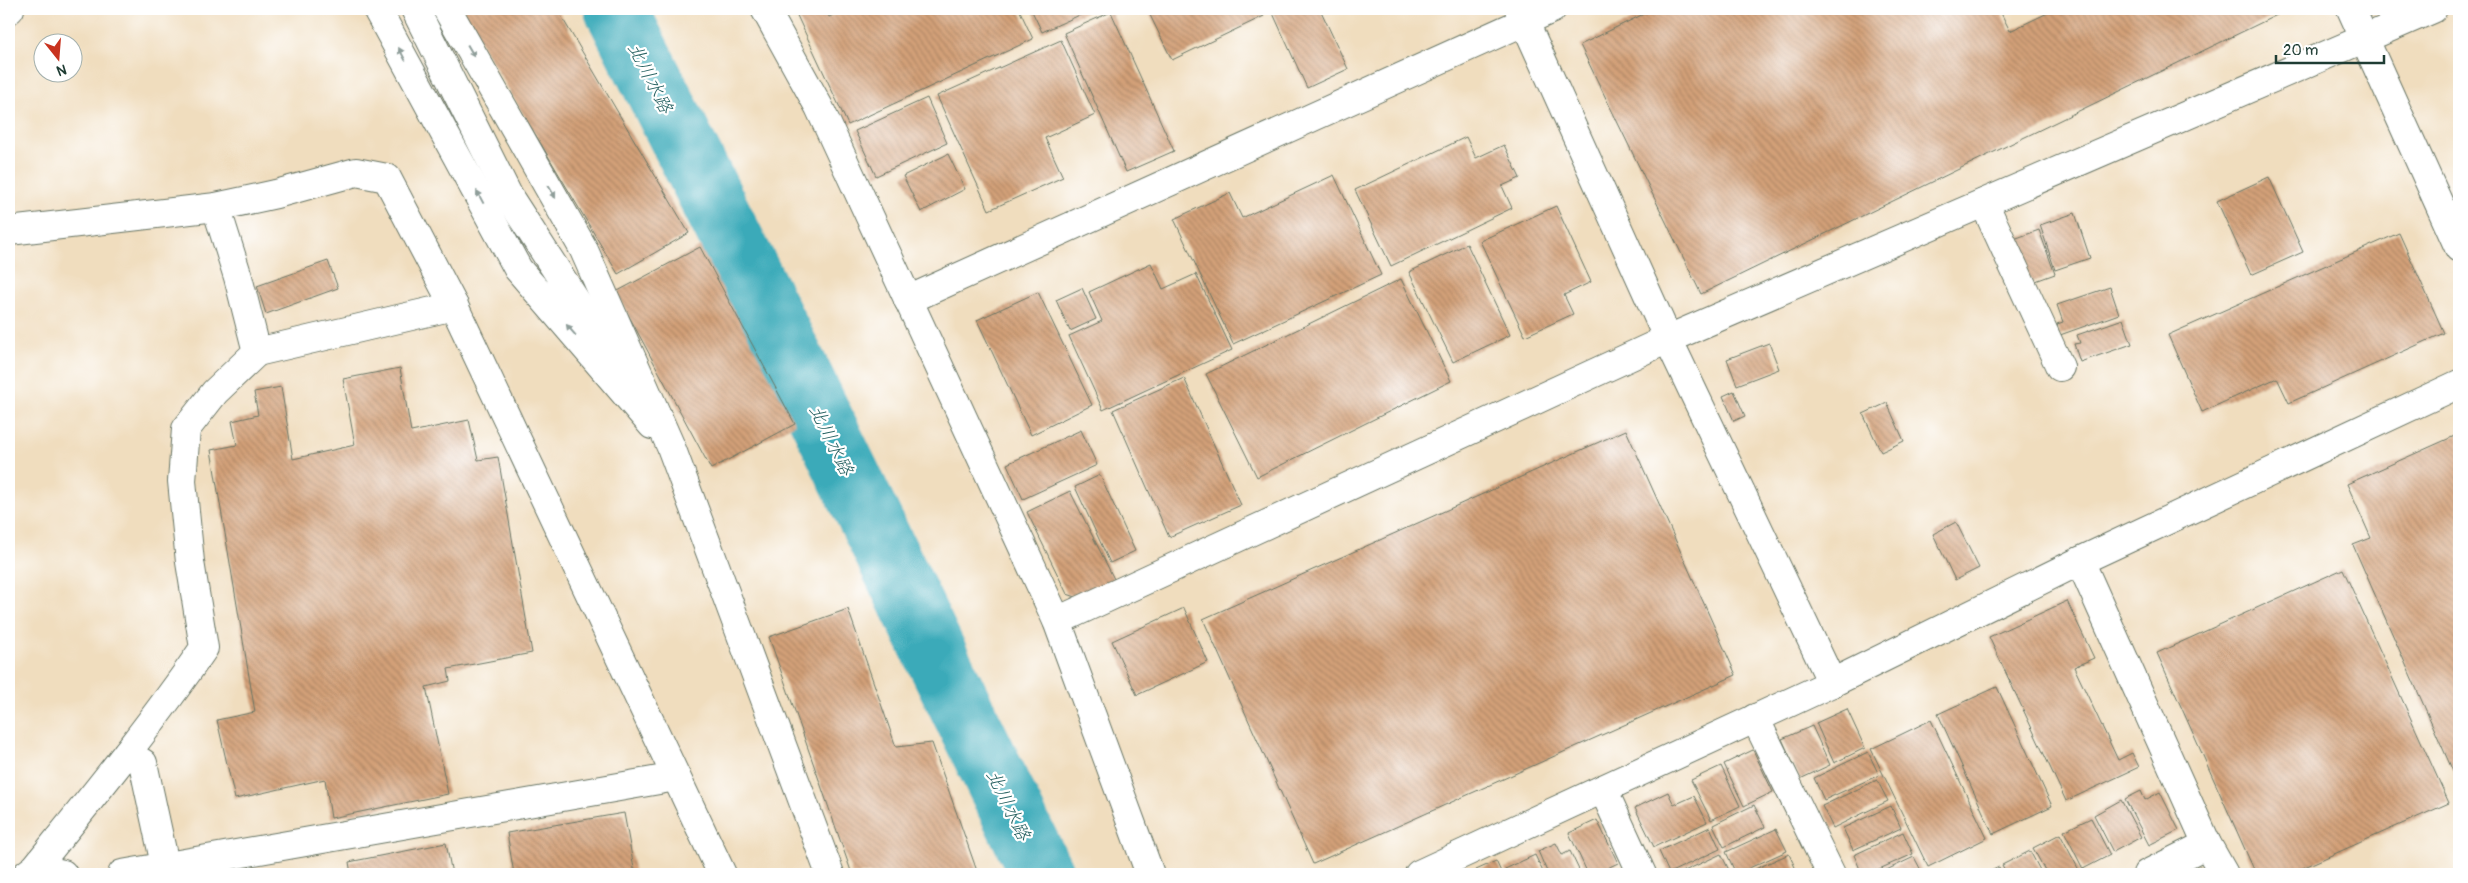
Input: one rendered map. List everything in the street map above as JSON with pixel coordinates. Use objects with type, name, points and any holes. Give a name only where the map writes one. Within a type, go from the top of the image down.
[{"type":"street","points":[[378,9],[518,269],[671,447]]},
{"type":"street","points":[[415,9],[509,197],[671,447]]},
{"type":"street","points":[[447,9],[583,248],[671,447],[830,874]]},
{"type":"street","points":[[765,9],[819,107],[1057,621],[1150,874]]},
{"type":"street","points":[[908,300],[1521,15],[1552,9]]},
{"type":"street","points":[[2351,9],[2459,248]]},
{"type":"street","points":[[1057,621],[1668,339],[2433,9]]},
{"type":"street","points":[[1521,15],[1668,339],[1832,683]]},
{"type":"street","points":[[9,231],[216,207],[356,172],[387,178],[454,306],[722,874]]},
{"type":"street","points":[[1984,203],[2060,367]]},
{"type":"street","points":[[216,207],[238,277],[257,352]]},
{"type":"street","points":[[31,871],[175,692],[204,648],[190,562],[182,481],[186,430],[215,392],[257,352],[454,306]]},
{"type":"street","points":[[1419,874],[1450,868],[1603,789],[1832,683],[2080,562],[2459,384]]},
{"type":"street","points":[[2080,562],[2207,844],[2224,874]]},
{"type":"street","points":[[1755,718],[1831,874]]},
{"type":"street","points":[[127,753],[143,763],[166,870]]},
{"type":"street","points":[[122,874],[166,870],[676,777]]},
{"type":"street","points":[[1603,789],[1642,874]]},
{"type":"street","points":[[2148,874],[2207,844]]},
{"type":"street","points":[[31,871],[63,874]]},
{"type":"building","points":[[461,9],[557,9],[689,233],[618,274]]},
{"type":"building","points":[[794,9],[825,9],[829,17],[846,9],[1019,9],[1033,39],[848,125]]},
{"type":"building","points":[[1031,9],[1093,9],[1042,32]]},
{"type":"building","points":[[1147,9],[1260,9],[1264,16],[1172,60]]},
{"type":"building","points":[[1271,9],[1320,9],[1348,69],[1307,88]]},
{"type":"building","points":[[1654,9],[1999,9],[2010,31],[2056,9],[2279,9],[2281,13],[1701,294],[1580,45]]},
{"type":"building","points":[[1111,12],[1174,151],[1126,172],[1064,33]]},
{"type":"building","points":[[1061,40],[1095,115],[1045,138],[1063,177],[989,210],[937,96]]},
{"type":"building","points":[[927,98],[947,143],[876,176],[855,131]]},
{"type":"building","points":[[1466,137],[1476,158],[1504,145],[1520,178],[1502,186],[1512,208],[1391,266],[1355,190]]},
{"type":"building","points":[[948,154],[965,189],[921,212],[903,176]]},
{"type":"building","points":[[1334,175],[1381,275],[1233,344],[1174,219],[1230,193],[1242,218]]},
{"type":"building","points":[[2269,177],[2303,252],[2251,275],[2217,201]]},
{"type":"building","points":[[1556,206],[1591,282],[1564,295],[1573,314],[1525,336],[1480,241]]},
{"type":"building","points":[[2075,213],[2090,258],[2055,270],[2040,225]]},
{"type":"building","points":[[2039,230],[2055,274],[2030,283],[2014,239]]},
{"type":"building","points":[[2399,233],[2444,333],[2289,403],[2277,378],[2202,412],[2168,335]]},
{"type":"building","points":[[1467,244],[1510,335],[1453,362],[1409,272]]},
{"type":"building","points":[[700,247],[795,424],[711,469],[616,292]]},
{"type":"building","points":[[328,261],[338,288],[266,314],[257,286]]},
{"type":"building","points":[[1151,263],[1163,289],[1196,274],[1232,350],[1103,410],[1069,336],[1102,321],[1089,292]]},
{"type":"building","points":[[1401,279],[1451,381],[1257,477],[1206,374]]},
{"type":"building","points":[[2110,287],[2119,314],[2060,335],[2057,324],[2063,322],[2057,305]]},
{"type":"building","points":[[1082,288],[1096,319],[1070,331],[1056,300]]},
{"type":"building","points":[[1038,292],[1092,405],[1031,435],[977,320]]},
{"type":"building","points":[[2123,319],[2132,344],[2080,362],[2074,344],[2080,343],[2077,335]]},
{"type":"building","points":[[1769,343],[1779,369],[1737,385],[1727,359]]},
{"type":"building","points":[[400,368],[411,432],[469,420],[478,460],[498,457],[532,653],[448,669],[450,681],[426,687],[448,794],[331,818],[325,779],[235,799],[217,720],[255,712],[211,450],[237,445],[232,421],[258,415],[254,392],[281,387],[293,459],[355,445],[343,379]]},
{"type":"building","points":[[1184,378],[1241,505],[1169,537],[1113,410]]},
{"type":"building","points":[[1734,391],[1745,416],[1734,421],[1723,396]]},
{"type":"building","points":[[1887,403],[1904,441],[1881,452],[1863,414]]},
{"type":"building","points":[[1081,430],[1097,465],[1023,499],[1007,464]]},
{"type":"building","points":[[1626,430],[1736,675],[1313,864],[1203,619]]},
{"type":"building","points":[[2459,434],[2459,785],[2353,545],[2371,538],[2347,484]]},
{"type":"building","points":[[1100,475],[1135,551],[1110,563],[1075,487]]},
{"type":"building","points":[[1070,491],[1116,583],[1082,599],[1067,594],[1027,512]]},
{"type":"building","points":[[1956,522],[1979,568],[1955,580],[1933,534]]},
{"type":"building","points":[[2343,569],[2449,803],[2289,874],[2256,874],[2157,653]]},
{"type":"building","points":[[2067,601],[2094,658],[2074,667],[2118,760],[2132,753],[2139,767],[2066,801],[1989,637]]},
{"type":"building","points":[[1184,608],[1208,662],[1137,695],[1112,641]]},
{"type":"building","points":[[848,609],[896,747],[932,743],[978,874],[852,874],[769,637]]},
{"type":"building","points":[[1997,687],[2052,806],[1993,834],[1938,714]]},
{"type":"building","points":[[1847,709],[1865,748],[1834,763],[1816,723]]},
{"type":"building","points":[[1931,720],[1987,838],[1928,867],[1871,749]]},
{"type":"building","points":[[1812,726],[1830,765],[1800,779],[1782,739]]},
{"type":"building","points":[[1753,750],[1773,792],[1744,806],[1724,764]]},
{"type":"building","points":[[1868,752],[1879,775],[1824,800],[1814,778]]},
{"type":"building","points":[[1721,766],[1740,806],[1711,820],[1691,780]]},
{"type":"building","points":[[1877,780],[1888,801],[1833,828],[1822,806]]},
{"type":"building","points":[[2141,791],[2145,800],[2160,792],[2179,830],[2149,845],[2125,799]]},
{"type":"building","points":[[1668,792],[1674,805],[1694,796],[1707,822],[1654,847],[1635,808]]},
{"type":"building","points":[[2121,800],[2141,837],[2113,852],[2094,815]]},
{"type":"building","points":[[1754,805],[1765,827],[1724,847],[1713,825]]},
{"type":"building","points":[[1891,806],[1901,828],[1853,850],[1843,828]]},
{"type":"building","points":[[624,813],[635,874],[514,874],[507,833]]},
{"type":"building","points":[[2091,818],[2110,855],[2083,869],[2064,831]]},
{"type":"building","points":[[1597,820],[1618,863],[1595,874],[1588,874],[1569,833]]},
{"type":"building","points":[[1710,827],[1720,849],[1669,873],[1659,851]]},
{"type":"building","points":[[1776,829],[1787,851],[1736,874],[1726,852]]},
{"type":"building","points":[[1903,832],[1913,854],[1868,874],[1862,874],[1854,855]]},
{"type":"building","points":[[2060,834],[2080,872],[2076,874],[2047,874],[2033,848]]},
{"type":"building","points":[[446,843],[452,874],[351,874],[349,862]]},
{"type":"building","points":[[1556,843],[1562,855],[1570,851],[1581,874],[1548,874],[1538,851]]},
{"type":"building","points":[[2030,851],[2042,874],[2007,874],[2002,865]]},
{"type":"building","points":[[1721,854],[1731,874],[1678,874]]},
{"type":"building","points":[[1789,854],[1798,874],[1744,874]]},
{"type":"building","points":[[1535,855],[1544,874],[1508,874],[1505,869]]},
{"type":"building","points":[[1914,857],[1923,874],[1878,874]]},
{"type":"building","points":[[1496,861],[1502,874],[1478,874],[1476,870]]},
{"type":"building","points":[[2200,866],[2203,874],[2181,874]]},
{"type":"building","points":[[1999,867],[2003,874],[1985,874]]},
{"type":"waterway","name":"北川水路","points":[[616,9],[802,379],[1042,874]]}]
